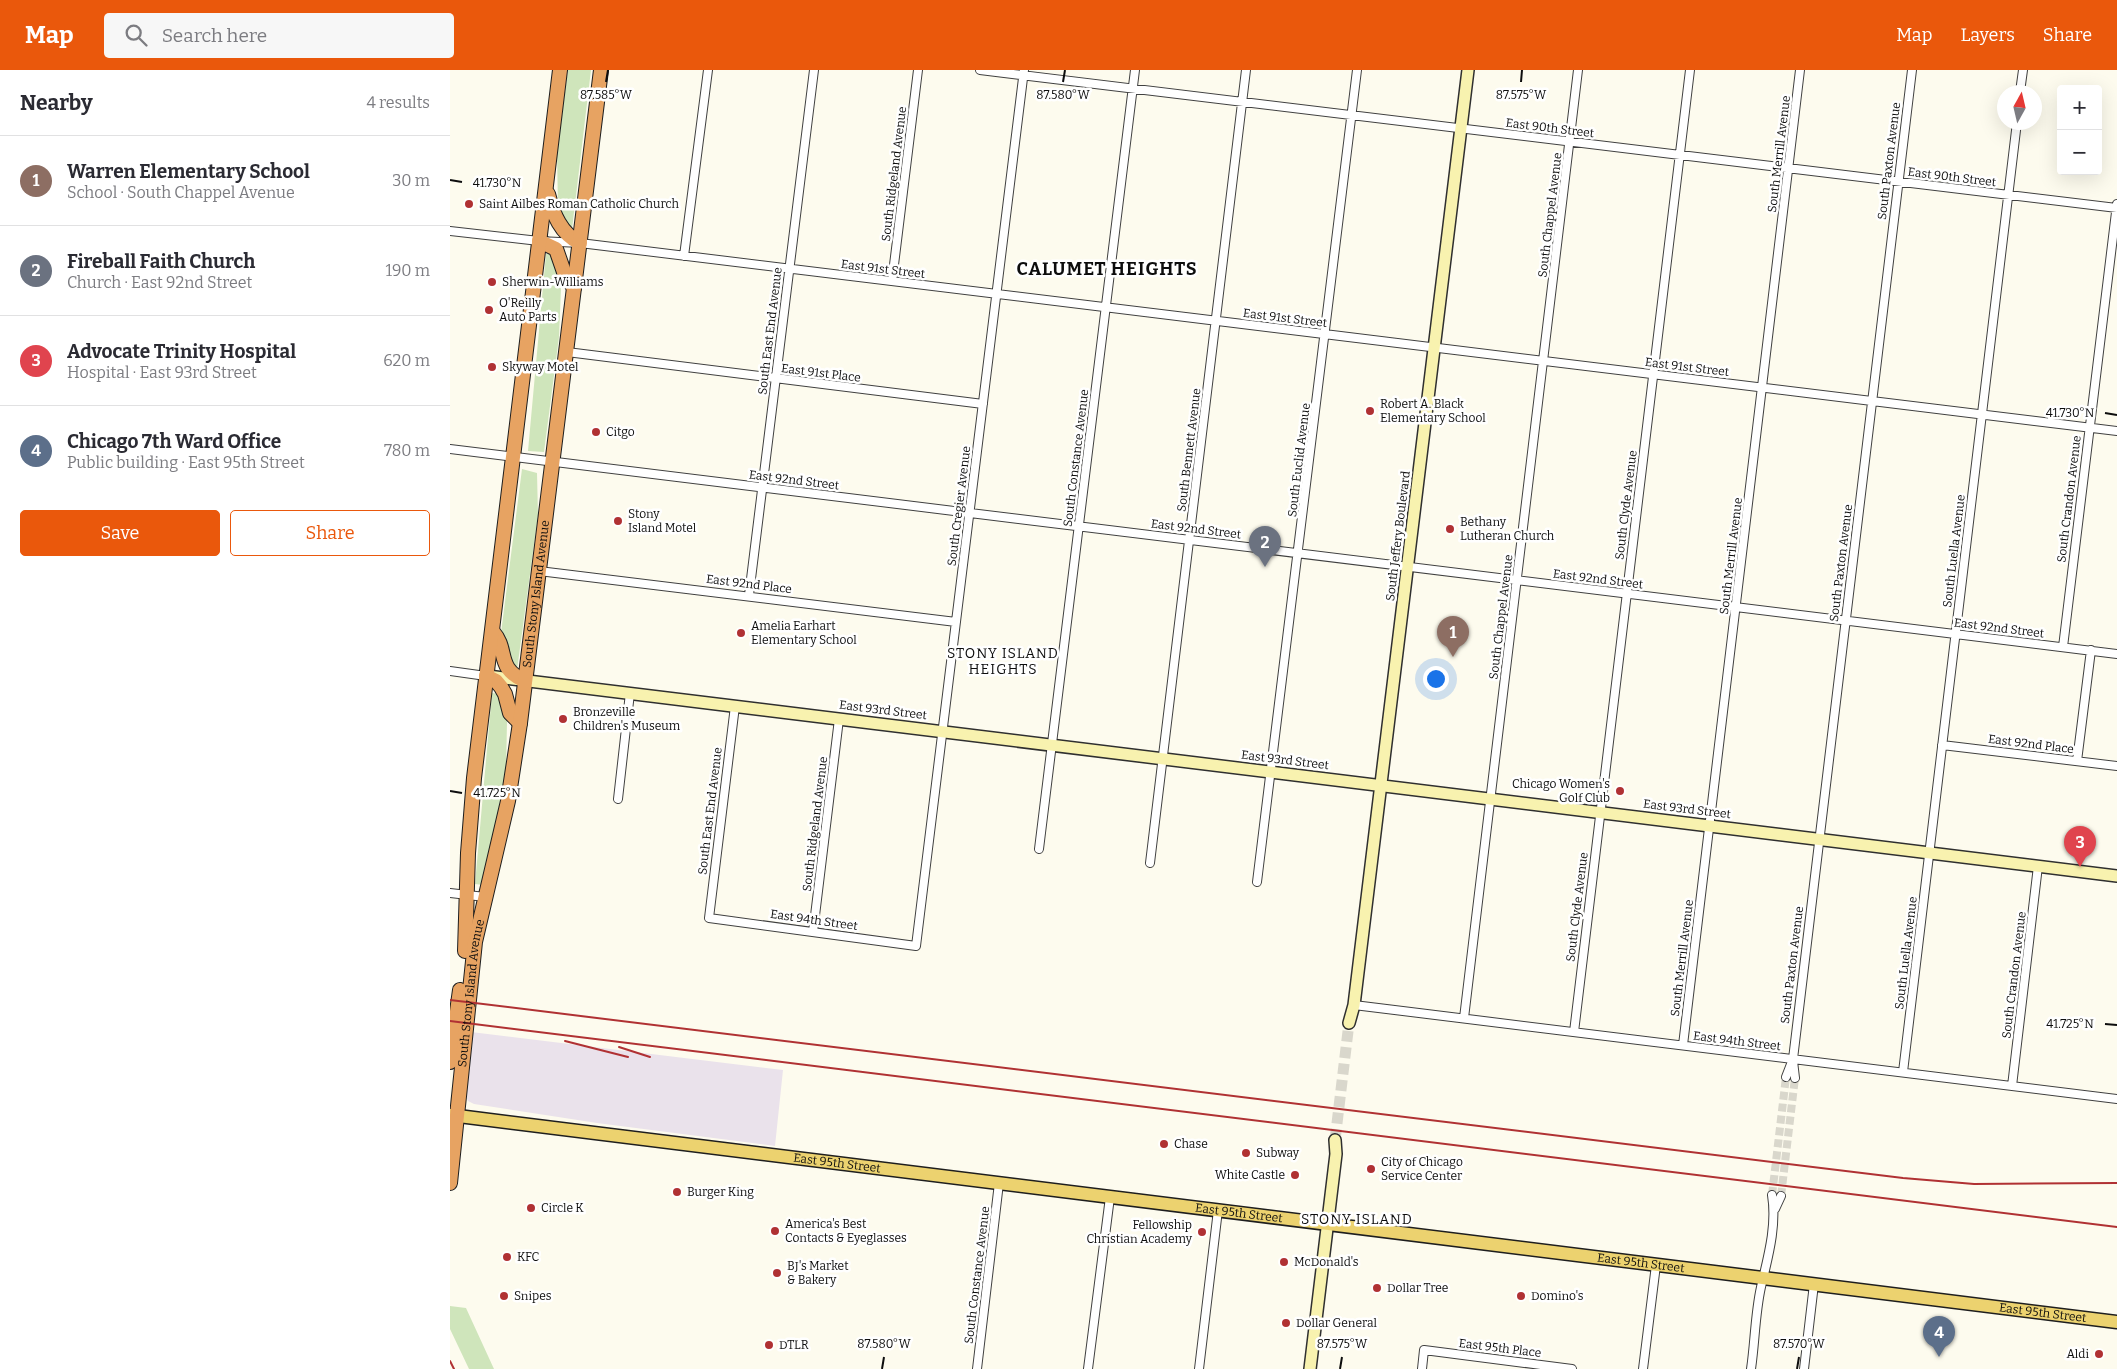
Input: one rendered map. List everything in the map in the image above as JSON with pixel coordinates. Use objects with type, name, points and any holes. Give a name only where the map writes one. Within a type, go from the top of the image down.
[{"type":"highway","name":"South Stony Island Avenue","points":[[450,1062],[467,938],[466,894],[470,808],[560,70]]},
{"type":"highway","name":"South Stony Island Avenue","points":[[450,1183],[454,1115],[474,942],[508,798],[520,723],[601,70]]},
{"type":"highway","points":[[546,186],[552,209],[561,227],[573,240],[580,243]]},
{"type":"highway","points":[[539,241],[556,250],[564,272],[574,288]]},
{"type":"highway","points":[[492,632],[499,639],[502,655],[509,670],[525,680]]},
{"type":"highway","points":[[486,676],[496,681],[501,687],[510,713],[520,723]]},
{"type":"main road","name":"East 95th Street","points":[[454,1115],[2117,1322]]},
{"type":"street","points":[[684,256],[708,70]]},
{"type":"street","name":"South East End Avenue","points":[[749,595],[814,70]]},
{"type":"street","name":"South Ridgeland Avenue","points":[[892,281],[918,70]]},
{"type":"street","name":"East 90th Street","points":[[980,70],[1024,73],[1242,102],[2117,208]]},
{"type":"street","name":"South Constance Avenue","points":[[1040,849],[1135,70]]},
{"type":"street","name":"South Bennett Avenue","points":[[1150,863],[1246,70]]},
{"type":"street","name":"South Euclid Avenue","points":[[1258,882],[1357,70]]},
{"type":"street","name":"South Jeffery Boulevard","points":[[1352,1024],[1468,70]]},
{"type":"street","name":"South Chappel Avenue","points":[[1464,1018],[1578,70]]},
{"type":"street","name":"South Clyde Avenue","points":[[1574,1032],[1690,70]]},
{"type":"street","name":"South Merrill Avenue","points":[[1683,1045],[1800,70]]},
{"type":"street","name":"South Paxton Avenue","points":[[1790,1077],[1912,70]]},
{"type":"street","points":[[2021,85],[2023,70]]},
{"type":"street","name":"South Cregier Avenue","points":[[916,946],[1024,73]]},
{"type":"street","name":"South Luella Avenue","points":[[1903,1072],[2016,130]]},
{"type":"street","name":"South Crandon Avenue","points":[[2062,647],[2117,204]]},
{"type":"street","name":"East 91st Street","points":[[450,231],[539,241],[580,243],[2117,431]]},
{"type":"street","name":"East 91st Place","points":[[566,352],[983,404]]},
{"type":"street","name":"East 92nd Street","points":[[450,449],[2117,654]]},
{"type":"street","name":"East 92nd Place","points":[[539,570],[956,622]]},
{"type":"street","points":[[2077,761],[2091,650]]},
{"type":"street","name":"East 93rd Street","points":[[450,671],[2117,876]]},
{"type":"street","points":[[618,799],[630,694]]},
{"type":"street","name":"South East End Avenue","points":[[708,918],[735,706]]},
{"type":"street","name":"South Ridgeland Avenue","points":[[813,932],[839,719]]},
{"type":"street","name":"East 92nd Place","points":[[1942,745],[2117,766]]},
{"type":"street","name":"South Crandon Avenue","points":[[2012,1086],[2038,866]]},
{"type":"street","points":[[450,893],[485,897]]},
{"type":"street","name":"East 94th Street","points":[[708,918],[916,946]]},
{"type":"street","name":"East 94th Street","points":[[1354,1005],[2117,1099]]},
{"type":"street","points":[[1310,1369],[1338,1140]]},
{"type":"street","name":"South Constance Avenue","points":[[977,1369],[999,1183]]},
{"type":"street","points":[[1751,1369],[1777,1196]]},
{"type":"street","points":[[1088,1369],[1110,1197]]},
{"type":"street","points":[[1199,1369],[1218,1210]]},
{"type":"street","points":[[1643,1369],[1656,1265]]},
{"type":"street","points":[[1804,1369],[1814,1284]]},
{"type":"street","name":"East 95th Place","points":[[1422,1369],[1424,1350],[1572,1369]]},
{"type":"shaded area","points":[[471,1032],[783,1070],[775,1146],[597,1123],[474,1104],[468,1101],[466,1096]]},
{"type":"green space","points":[[568,70],[591,70],[572,229],[565,229],[558,208],[557,154]]},
{"type":"green space","points":[[546,254],[552,254],[561,288],[559,337],[544,452],[528,451]]},
{"type":"green space","points":[[522,469],[537,473],[538,515],[517,670],[512,668],[501,633]]},
{"type":"green space","points":[[492,693],[499,694],[507,721],[506,772],[483,885],[475,884]]},
{"type":"green space","points":[[450,1306],[466,1308],[494,1369],[469,1369],[450,1329]]},
{"type":"tunnel","points":[[1335,1140],[1349,1023]]},
{"type":"tunnel","points":[[1772,1195],[1786,1077]]},
{"type":"tunnel","points":[[1781,1196],[1795,1078]]},
{"type":"railway","points":[[450,1000],[1903,1178],[1974,1184],[2117,1183]]},
{"type":"railway","points":[[450,1021],[2117,1227]]},
{"type":"railway","points":[[565,1041],[628,1057]]},
{"type":"railway","points":[[619,1047],[650,1057]]},
{"type":"railway","points":[[450,1361],[454,1369]]},
{"type":"place","name":"Saint Ailbes Roman Catholic Church","points":[[469,204]]},
{"type":"place","name":"Sherwin-Williams","points":[[492,282]]},
{"type":"place","name":"O'Reilly Auto Parts","points":[[489,310]]},
{"type":"place","name":"Skyway Motel","points":[[492,367]]},
{"type":"place","name":"Robert A. Black Elementary School","points":[[1370,411]]},
{"type":"place","name":"Citgo","points":[[596,432]]},
{"type":"place","name":"Stony Island Motel","points":[[618,521]]},
{"type":"place","name":"Bethany Lutheran Church","points":[[1450,529]]},
{"type":"place","name":"Fireball Faith Church","points":[[1265,567]]},
{"type":"place","name":"Amelia Earhart Elementary School","points":[[741,633]]},
{"type":"place","name":"Warren Elementary School","points":[[1453,657]]},
{"type":"place","name":"Bronzeville Children's Museum","points":[[563,719]]},
{"type":"place","name":"Chicago Women's Golf Club","points":[[1620,791]]},
{"type":"place","name":"Advocate Trinity Hospital","points":[[2080,867]]},
{"type":"place","name":"Chase","points":[[1164,1144]]},
{"type":"place","name":"Subway","points":[[1246,1153]]},
{"type":"place","name":"City of Chicago Service Center","points":[[1371,1169]]},
{"type":"place","name":"White Castle","points":[[1295,1175]]},
{"type":"place","name":"Burger King","points":[[677,1192]]},
{"type":"place","name":"Circle K","points":[[531,1208]]},
{"type":"place","name":"America's Best Contacts & Eyeglasses","points":[[775,1231]]},
{"type":"place","name":"Fellowship Christian Academy","points":[[1202,1232]]},
{"type":"place","name":"KFC","points":[[507,1257]]},
{"type":"place","name":"McDonald's","points":[[1284,1262]]},
{"type":"place","name":"BJ's Market & Bakery","points":[[777,1273]]},
{"type":"place","name":"Dollar Tree","points":[[1377,1288]]},
{"type":"place","name":"Snipes","points":[[504,1296]]},
{"type":"place","name":"Domino's","points":[[1521,1296]]},
{"type":"place","name":"Dollar General","points":[[1286,1323]]},
{"type":"place","name":"DTLR","points":[[769,1345]]},
{"type":"place","name":"Aldi","points":[[2099,1354]]},
{"type":"place","name":"Chicago 7th Ward Office","points":[[1939,1357]]},
{"type":"district","name":"CALUMET HEIGHTS","points":[[1107,269]]},
{"type":"district","name":"STONY ISLAND HEIGHTS","points":[[1003,662]]},
{"type":"district","name":"STONY ISLAND","points":[[1357,1219]]}]
